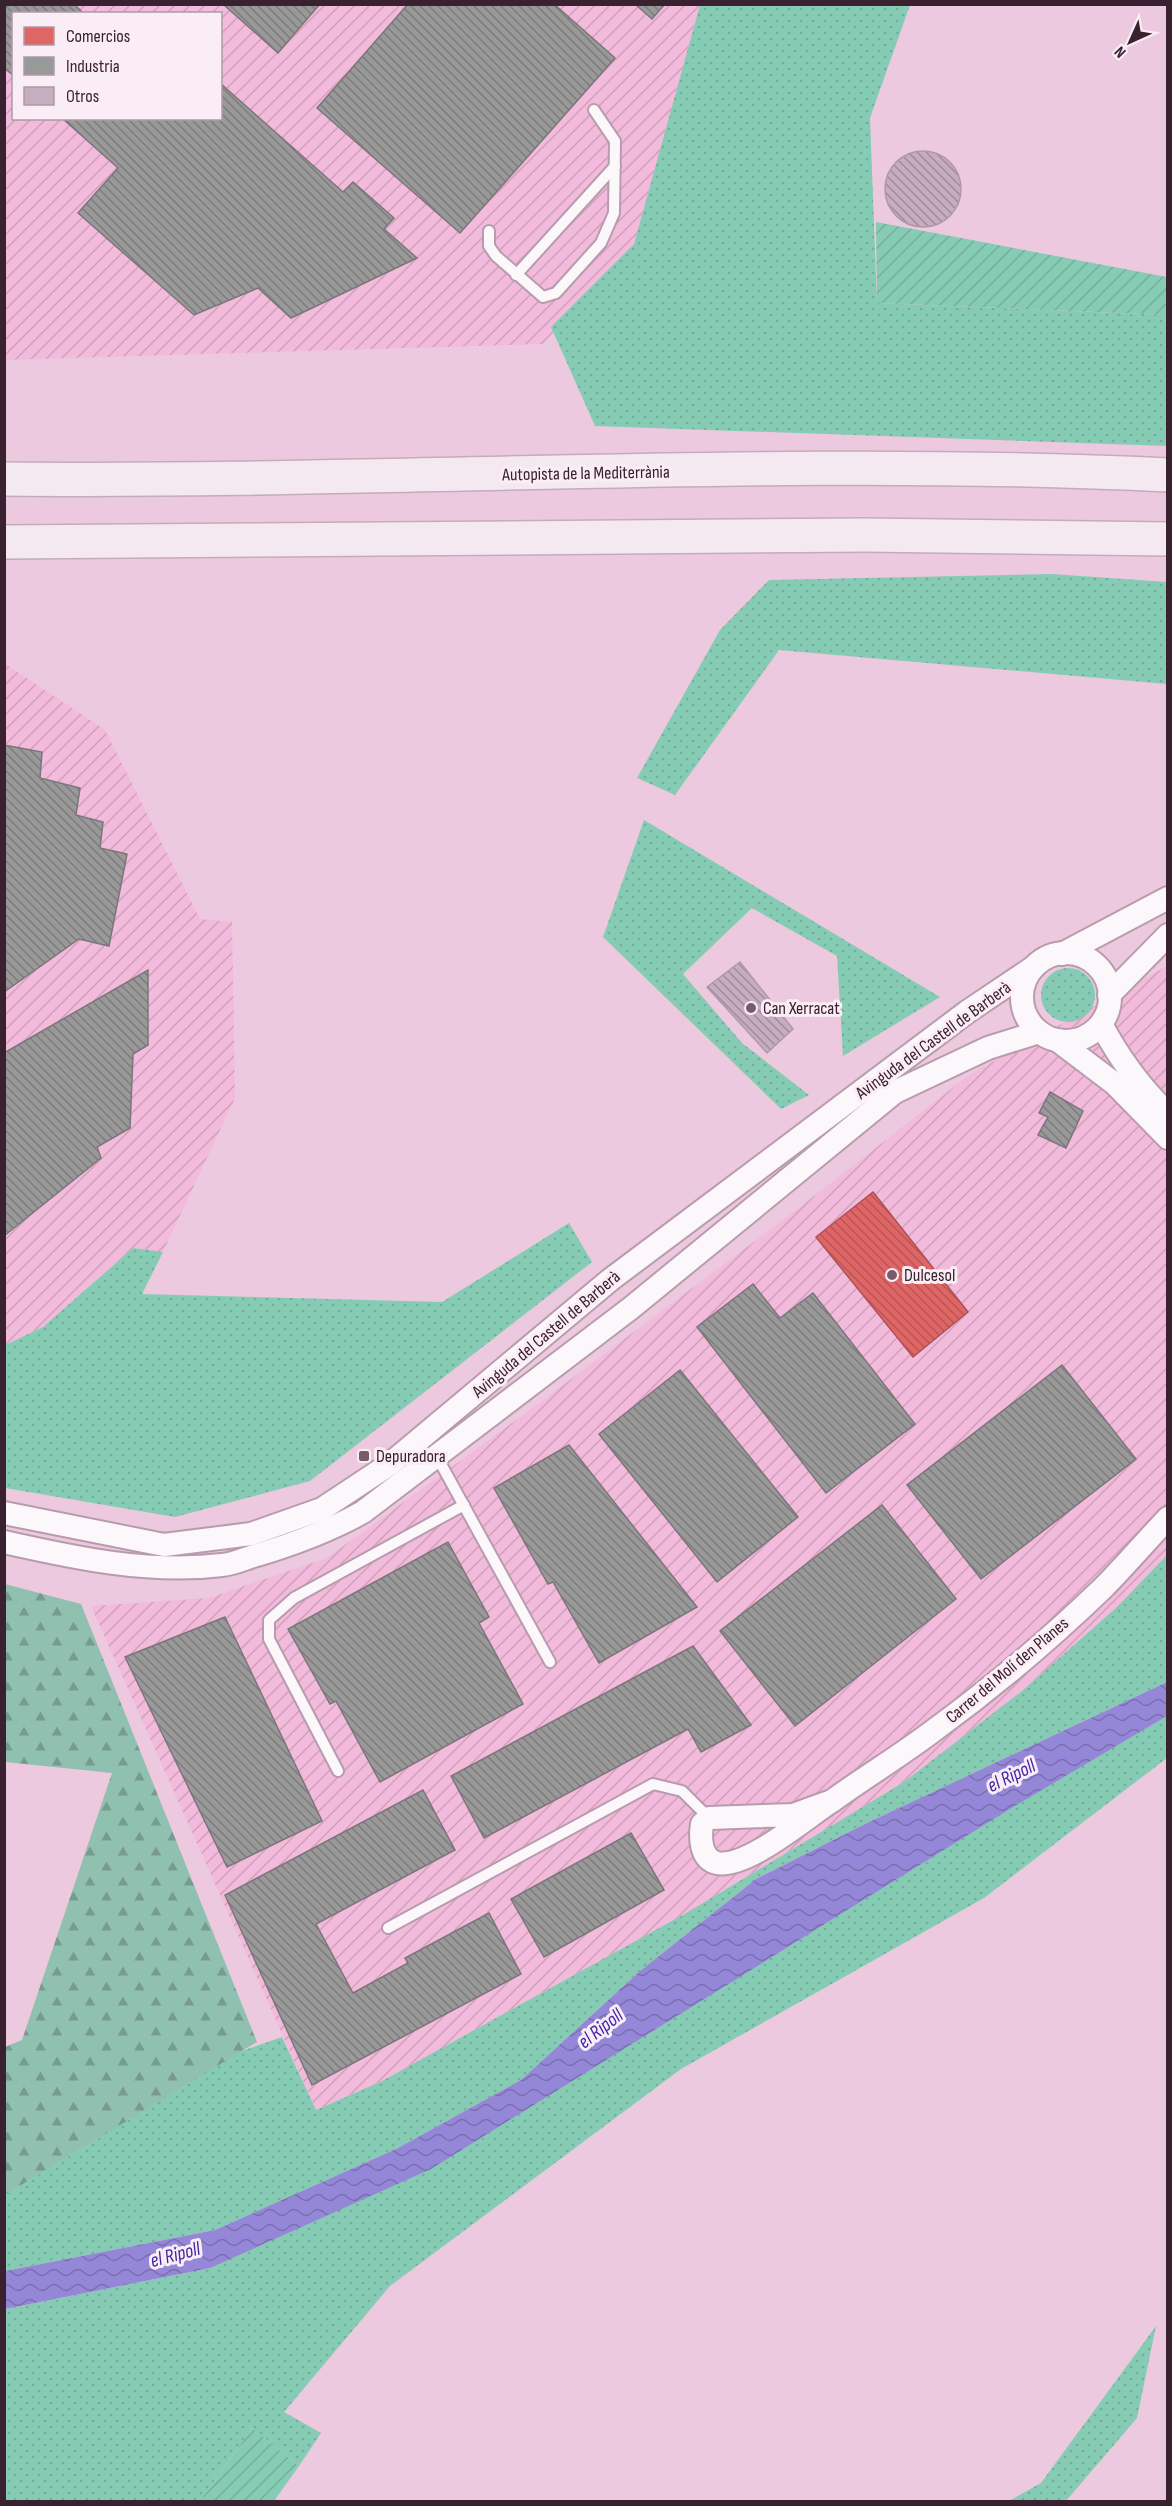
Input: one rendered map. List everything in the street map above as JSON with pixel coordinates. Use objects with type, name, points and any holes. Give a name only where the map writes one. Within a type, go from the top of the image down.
[{"type":"highway","name":"Autopista de la Mediterrània","points":[[4,479],[842,470],[1082,471],[1167,475]]},
{"type":"highway","points":[[4,542],[865,535],[1167,539]]},
{"type":"street","points":[[1167,898],[1062,954],[1042,960],[1026,979],[1022,994],[1026,1015],[1048,1036],[1114,1084],[1167,1138]]},
{"type":"street","points":[[1109,995],[1167,935]]},
{"type":"street","points":[[1048,1036],[1082,1038],[1101,1024],[1109,1005],[1107,982],[1100,969],[1089,960],[1062,954]]},
{"type":"street","name":"Avinguda del Castell de Barberà","points":[[4,1513],[164,1545],[250,1534],[322,1509],[390,1464],[610,1280],[967,1012],[1034,967]]},
{"type":"street","points":[[1101,1024],[1118,1055],[1144,1091],[1167,1114]]},
{"type":"street","name":"Avinguda del Castell de Barberà","points":[[4,1542],[56,1554],[144,1568],[223,1565],[304,1541],[342,1524],[363,1512],[630,1308],[895,1092],[988,1048],[1048,1036]]},
{"type":"street","name":"Carrer del Molí den Planes","points":[[829,1802],[793,1815],[710,1818],[702,1824],[702,1847],[708,1857],[717,1863],[767,1846],[801,1825],[829,1802],[934,1731],[1009,1671],[1104,1587],[1167,1518]]},
{"type":"lane","points":[[489,231],[489,246],[516,275],[543,297],[556,293],[602,243],[614,213],[615,141],[594,110]]},
{"type":"lane","points":[[516,275],[615,166]]},
{"type":"lane","points":[[436,1455],[550,1662]]},
{"type":"lane","points":[[338,1770],[269,1639],[269,1620],[294,1598],[464,1505]]},
{"type":"lane","points":[[388,1928],[653,1784],[682,1791],[710,1818]]},
{"type":"shaded area","points":[[4,5],[700,5],[634,244],[543,344],[5,360]]},
{"type":"shaded area","points":[[4,663],[105,730],[200,919],[232,922],[235,1098],[163,1252],[133,1248],[43,1327],[5,1345]]},
{"type":"shaded area","points":[[1167,966],[1167,1555],[1117,1607],[1022,1691],[904,1782],[688,1912],[382,2081],[316,2110],[91,1606],[209,1598],[327,1558],[527,1412],[795,1211],[969,1075]]},
{"type":"green space","points":[[700,5],[910,5],[870,118],[877,303],[1167,315],[1167,446],[595,426],[551,327],[634,244]]},
{"type":"green space","points":[[876,222],[1167,277],[1167,315],[877,303]]},
{"type":"green space","points":[[1052,574],[1167,582],[1167,684],[779,650],[675,795],[637,778],[720,630],[769,580]]},
{"type":"green space","points":[[644,820],[940,997],[843,1056],[837,956],[752,908],[683,974],[742,1043],[809,1095],[781,1109],[603,937]]},
{"type":"green space","points":[[1063,968],[1073,968],[1083,972],[1091,980],[1095,995],[1091,1010],[1083,1018],[1073,1022],[1063,1022],[1053,1018],[1045,1010],[1041,1000],[1041,990],[1045,980],[1053,972]]},
{"type":"green space","points":[[569,1223],[592,1262],[310,1481],[175,1517],[5,1488],[5,1345],[43,1327],[133,1248],[163,1252],[142,1294],[442,1302]]},
{"type":"green space","points":[[1167,1555],[1167,1682],[867,1823],[756,1879],[640,1971],[521,2080],[398,2148],[215,2230],[5,2271],[5,2195],[239,2052],[282,2037],[316,2110],[382,2081],[688,1912],[904,1782],[1022,1691],[1117,1607]]},
{"type":"green space","points":[[5,1584],[81,1604],[257,2042],[5,2195],[5,2047],[22,2040],[112,1773],[5,1762]]},
{"type":"green space","points":[[1167,1716],[1167,1758],[984,1898],[681,2069],[390,2286],[284,2412],[321,2433],[299,2466],[252,2428],[200,2501],[5,2502],[5,2309],[210,2268]]},
{"type":"green space","points":[[1156,2326],[1137,2418],[1066,2501],[1009,2501],[1041,2483]]},
{"type":"green space","points":[[252,2428],[299,2466],[274,2501],[200,2501]]},
{"type":"water","name":"el Ripoll","points":[[1167,1682],[1167,1716],[1013,1807],[431,2169],[210,2268],[5,2309],[5,2271],[215,2230],[398,2148],[521,2080],[640,1971],[756,1879],[867,1823]]},
{"type":"building: Comercios","name":"Dulcesol","points":[[873,1192],[968,1312],[913,1357],[816,1237]]},
{"type":"building: Industria","points":[[4,4],[74,4],[82,12],[12,12],[12,74],[4,68]]},
{"type":"building: Industria","points":[[223,4],[320,4],[278,53]]},
{"type":"building: Industria","points":[[408,4],[554,4],[615,58],[460,233],[317,108]]},
{"type":"building: Industria","points":[[635,4],[665,4],[652,19]]},
{"type":"building: Industria","points":[[222,85],[343,192],[353,182],[394,218],[384,229],[417,258],[291,318],[258,288],[194,315],[78,213],[118,168],[64,120],[222,120]]},
{"type":"building: Industria","points":[[4,745],[42,752],[40,778],[80,788],[76,815],[103,822],[100,848],[127,854],[109,946],[79,939],[4,992]]},
{"type":"building: Industria","points":[[148,970],[148,1045],[133,1054],[130,1128],[97,1147],[101,1158],[4,1236],[4,1053]]},
{"type":"building: Industria","points":[[1050,1092],[1083,1111],[1066,1148],[1038,1135],[1048,1117],[1039,1113]]},
{"type":"building: Industria","points":[[753,1284],[780,1318],[813,1293],[915,1424],[826,1493],[697,1327]]},
{"type":"building: Industria","points":[[1062,1365],[1136,1459],[981,1579],[907,1485]]},
{"type":"building: Industria","points":[[680,1370],[798,1517],[717,1582],[599,1434]]},
{"type":"building: Industria","points":[[569,1445],[697,1607],[599,1663],[553,1582],[548,1584],[494,1488]]},
{"type":"building: Industria","points":[[882,1505],[956,1599],[795,1726],[720,1631]]},
{"type":"building: Industria","points":[[448,1542],[489,1617],[479,1623],[523,1704],[380,1782],[336,1701],[330,1704],[288,1629]]},
{"type":"building: Industria","points":[[225,1617],[322,1821],[227,1867],[125,1657]]},
{"type":"building: Industria","points":[[693,1646],[751,1725],[701,1752],[688,1729],[484,1838],[451,1776]]},
{"type":"building: Industria","points":[[423,1790],[455,1850],[316,1924],[353,1993],[408,1963],[405,1958],[489,1913],[521,1974],[312,2085],[225,1895]]},
{"type":"building: Industria","points":[[631,1833],[664,1890],[544,1957],[511,1899]]},
{"type":"building: Otros","points":[[916,151],[930,151],[944,157],[955,168],[961,182],[958,204],[950,216],[930,227],[916,227],[902,221],[891,210],[885,196],[885,182],[891,168],[902,157]]},
{"type":"building: Otros","name":"Can Xerracat","points":[[740,962],[793,1029],[767,1053],[707,987]]},
{"type":"place","name":"Can Xerracat","points":[[751,1008]]},
{"type":"place","name":"Dulcesol","points":[[892,1275]]},
{"type":"place","name":"Depuradora","points":[[364,1456]]}]
